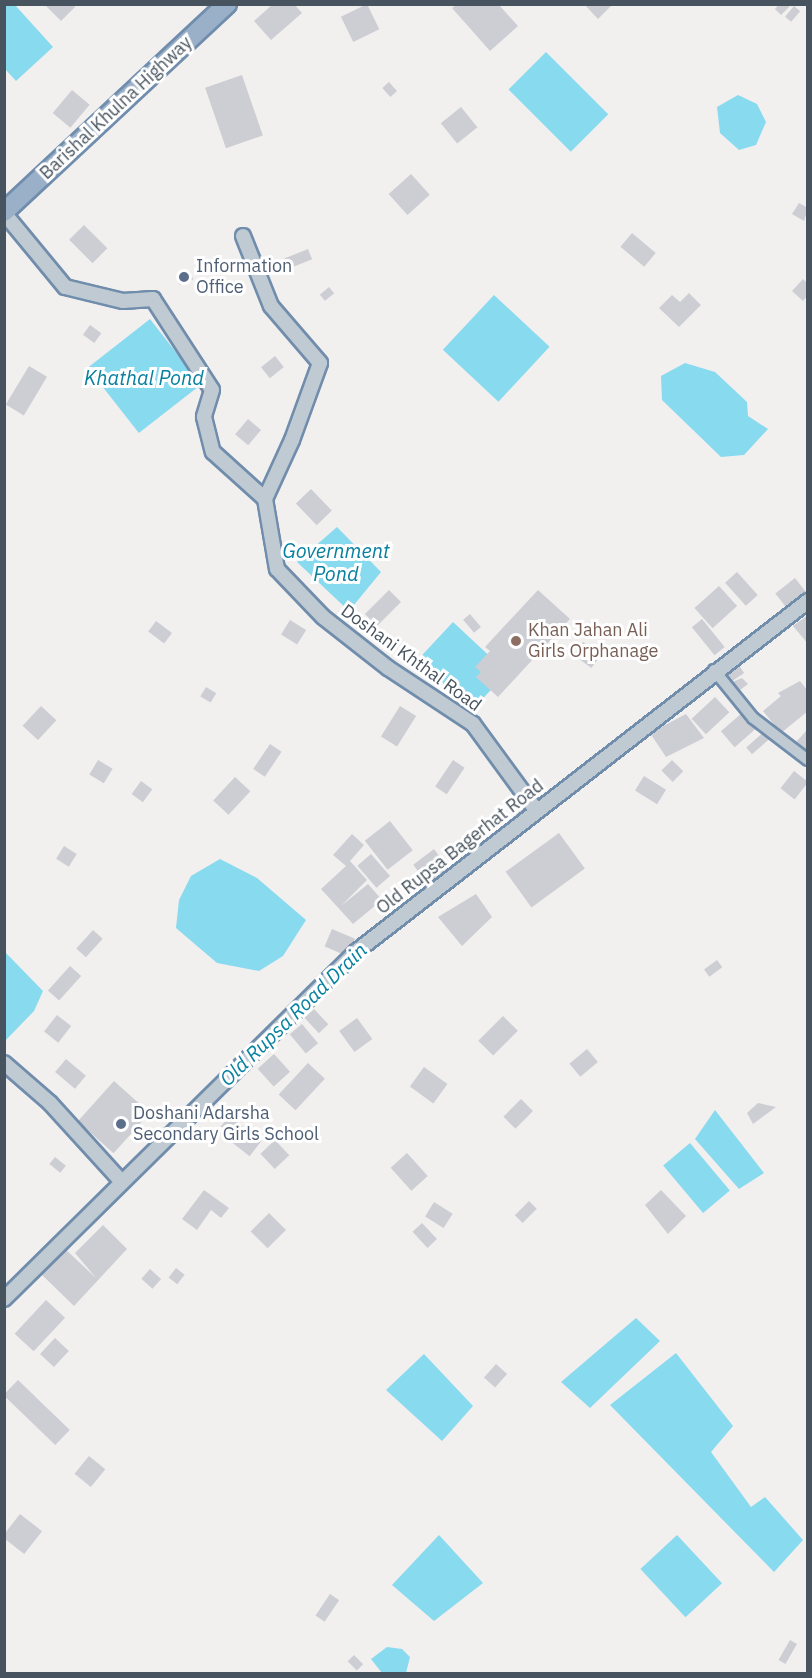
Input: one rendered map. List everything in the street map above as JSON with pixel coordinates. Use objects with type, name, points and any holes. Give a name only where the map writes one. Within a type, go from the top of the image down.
[{"type":"highway","name":"Barishal Khulna Highway","points":[[4,212],[227,4]]},
{"type":"street","points":[[4,212],[65,287],[123,301],[153,299],[212,390],[204,417],[213,452],[265,499],[292,440],[320,363],[272,306],[243,236]]},
{"type":"street","name":"Doshani Khthal Road","points":[[265,499],[276,569],[323,617],[388,668],[473,724],[536,810]]},
{"type":"street","name":"Old Rupsa Bagerhat Road","points":[[4,1299],[357,951],[714,670],[807,601]]},
{"type":"street","points":[[714,670],[753,718],[807,760]]},
{"type":"street","points":[[4,1063],[51,1103],[121,1181]]},
{"type":"water","points":[[4,5],[15,5],[53,47],[16,81],[5,69]]},
{"type":"water","points":[[546,52],[608,114],[571,152],[509,89]]},
{"type":"water","points":[[738,95],[757,104],[766,122],[756,145],[739,150],[720,133],[717,107]]},
{"type":"water","points":[[494,295],[550,347],[498,402],[443,350]]},
{"type":"water","name":"Khathal Pond","points":[[150,319],[201,384],[139,433],[88,368]]},
{"type":"water","points":[[685,363],[715,372],[747,402],[748,416],[768,429],[744,455],[721,457],[662,400],[661,376]]},
{"type":"water","name":"Government Pond","points":[[337,527],[381,572],[349,611],[297,562]]},
{"type":"water","points":[[453,622],[507,672],[472,710],[418,660]]},
{"type":"water","points":[[220,859],[257,878],[306,920],[283,956],[259,971],[217,963],[176,928],[179,900],[191,876]]},
{"type":"water","points":[[5,952],[43,991],[34,1011],[5,1041]]},
{"type":"water","points":[[715,1110],[764,1173],[739,1189],[695,1139]]},
{"type":"water","points":[[690,1143],[730,1190],[703,1213],[663,1165]]},
{"type":"water","points":[[636,1318],[660,1341],[590,1408],[561,1382]]},
{"type":"water","points":[[676,1353],[733,1426],[711,1452],[751,1507],[765,1497],[803,1540],[774,1572],[610,1405]]},
{"type":"water","points":[[424,1354],[473,1406],[442,1441],[386,1390]]},
{"type":"water","points":[[439,1535],[483,1583],[434,1621],[392,1585]]},
{"type":"water","points":[[677,1535],[722,1583],[685,1617],[640,1569]]},
{"type":"water","points":[[387,1647],[402,1649],[410,1657],[406,1673],[382,1673],[371,1659]]},
{"type":"building","points":[[44,4],[72,4],[75,7],[61,21]]},
{"type":"building","points":[[273,4],[294,4],[302,13],[271,40],[254,21]]},
{"type":"building","points":[[367,4],[379,29],[353,42],[341,17]]},
{"type":"building","points":[[584,4],[613,4],[598,19]]},
{"type":"building","points":[[779,4],[792,4],[781,15],[775,9]]},
{"type":"building","points":[[456,5],[499,5],[518,26],[490,51],[452,8]]},
{"type":"building","points":[[794,6],[800,11],[791,22],[785,17]]},
{"type":"building","points":[[242,75],[263,136],[226,148],[205,88]]},
{"type":"building","points":[[389,82],[397,91],[390,97],[382,88]]},
{"type":"building","points":[[72,90],[90,105],[70,128],[53,113]]},
{"type":"building","points":[[461,107],[477,127],[457,144],[441,123]]},
{"type":"building","points":[[411,174],[430,195],[407,215],[389,194]]},
{"type":"building","points":[[799,203],[808,208],[804,221],[792,214]]},
{"type":"building","points":[[84,225],[107,248],[92,263],[69,240]]},
{"type":"building","points":[[632,233],[656,253],[644,267],[620,247]]},
{"type":"building","points":[[308,249],[312,259],[287,269],[283,259]]},
{"type":"building","name":"Information Office","points":[[190,271],[193,279],[179,285],[176,276]]},
{"type":"building","points":[[803,279],[808,284],[808,295],[803,301],[792,291]]},
{"type":"building","points":[[329,287],[334,293],[325,301],[320,295]]},
{"type":"building","points":[[689,293],[701,305],[679,327],[659,308],[672,295],[680,302]]},
{"type":"building","points":[[90,325],[101,333],[94,343],[83,335]]},
{"type":"building","points":[[275,356],[284,367],[270,378],[261,367]]},
{"type":"building","points":[[29,366],[47,377],[24,415],[6,405]]},
{"type":"building","points":[[248,419],[261,430],[248,445],[235,434]]},
{"type":"building","points":[[311,489],[332,511],[317,525],[296,504]]},
{"type":"building","points":[[737,572],[758,595],[746,606],[725,583]]},
{"type":"building","points":[[795,578],[806,592],[786,608],[775,593]]},
{"type":"building","points":[[719,586],[737,606],[713,628],[694,608]]},
{"type":"building","points":[[389,590],[401,602],[377,626],[365,614]]},
{"type":"building","name":"Khan Jahan Ali Girls Orphanage","points":[[538,590],[570,619],[498,697],[476,677],[481,672],[475,667],[490,651],[485,647]]},
{"type":"building","points":[[470,614],[481,627],[474,633],[463,620]]},
{"type":"building","points":[[808,615],[808,644],[793,626]]},
{"type":"building","points":[[702,619],[725,647],[715,655],[692,627]]},
{"type":"building","points":[[290,620],[306,630],[297,644],[281,634]]},
{"type":"building","points":[[156,621],[172,633],[164,643],[148,631]]},
{"type":"building","points":[[583,642],[601,655],[591,668],[574,655]]},
{"type":"building","points":[[738,664],[744,673],[732,682],[726,672]]},
{"type":"building","points":[[742,678],[748,684],[740,690],[732,682]]},
{"type":"building","points":[[800,681],[808,691],[808,711],[781,733],[763,711],[781,696],[778,693]]},
{"type":"building","points":[[206,687],[216,693],[211,703],[200,696]]},
{"type":"building","points":[[715,697],[729,712],[706,734],[692,719]]},
{"type":"building","points":[[41,706],[56,720],[38,740],[23,726]]},
{"type":"building","points":[[400,706],[416,716],[397,747],[381,737]]},
{"type":"building","points":[[742,713],[756,729],[735,747],[721,731]]},
{"type":"building","points":[[686,714],[704,738],[666,757],[650,733]]},
{"type":"building","points":[[808,729],[808,752],[796,742]]},
{"type":"building","points":[[765,731],[771,738],[752,754],[746,747]]},
{"type":"building","points":[[270,744],[282,752],[265,777],[253,769]]},
{"type":"building","points":[[98,760],[113,769],[104,783],[89,775]]},
{"type":"building","points":[[453,760],[465,768],[447,794],[435,787]]},
{"type":"building","points":[[672,760],[683,771],[673,782],[661,771]]},
{"type":"building","points":[[794,771],[808,782],[795,799],[780,788]]},
{"type":"building","points":[[644,776],[666,790],[657,804],[635,790]]},
{"type":"building","points":[[235,777],[250,791],[229,815],[213,800]]},
{"type":"building","points":[[141,781],[152,789],[143,802],[132,794]]},
{"type":"building","points":[[517,795],[527,808],[516,816],[506,804]]},
{"type":"building","points":[[390,821],[413,850],[388,870],[365,841]]},
{"type":"building","points":[[559,833],[585,869],[531,907],[506,872]]},
{"type":"building","points":[[352,834],[364,845],[350,861],[367,880],[341,906],[368,884],[382,900],[353,924],[321,889],[346,866],[333,855]]},
{"type":"building","points":[[64,846],[77,854],[69,867],[56,859]]},
{"type":"building","points":[[434,849],[452,873],[431,889],[413,865]]},
{"type":"building","points":[[371,854],[390,876],[376,888],[357,866]]},
{"type":"building","points":[[476,894],[492,917],[462,946],[438,917]]},
{"type":"building","points":[[332,929],[355,939],[348,956],[325,946]]},
{"type":"building","points":[[93,930],[103,939],[86,957],[76,949]]},
{"type":"building","points":[[717,960],[722,967],[709,977],[704,969]]},
{"type":"building","points":[[70,966],[81,976],[59,1001],[48,991]]},
{"type":"building","points":[[314,1009],[328,1024],[319,1033],[304,1018]]},
{"type":"building","points":[[57,1015],[71,1026],[58,1043],[44,1032]]},
{"type":"building","points":[[503,1016],[518,1031],[493,1056],[478,1041]]},
{"type":"building","points":[[357,1018],[372,1039],[354,1052],[339,1031]]},
{"type":"building","points":[[302,1024],[318,1043],[306,1053],[290,1034]]},
{"type":"building","points":[[587,1049],[598,1062],[580,1077],[569,1064]]},
{"type":"building","points":[[274,1054],[290,1072],[274,1087],[258,1069]]},
{"type":"building","points":[[66,1059],[86,1076],[75,1089],[55,1072]]},
{"type":"building","points":[[308,1063],[325,1079],[295,1110],[279,1094]]},
{"type":"building","points":[[424,1067],[447,1084],[433,1103],[410,1086]]},
{"type":"building","points":[[114,1081],[150,1113],[114,1153],[78,1121]]},
{"type":"building","points":[[521,1099],[533,1111],[515,1129],[503,1117]]},
{"type":"building","points":[[758,1103],[776,1107],[753,1124],[747,1113]]},
{"type":"building","points":[[229,1116],[261,1141],[250,1156],[217,1131]]},
{"type":"building","points":[[275,1140],[289,1155],[275,1169],[260,1154]]},
{"type":"building","points":[[407,1153],[428,1176],[411,1191],[391,1168]]},
{"type":"building","points":[[55,1157],[66,1166],[60,1173],[49,1164]]},
{"type":"building","points":[[204,1190],[229,1208],[221,1218],[211,1210],[197,1230],[182,1219]]},
{"type":"building","points":[[661,1190],[686,1216],[668,1234],[645,1205]]},
{"type":"building","points":[[529,1201],[537,1209],[523,1223],[515,1215]]},
{"type":"building","points":[[434,1202],[453,1214],[444,1228],[425,1216]]},
{"type":"building","points":[[269,1213],[286,1230],[268,1248],[251,1231]]},
{"type":"building","points":[[422,1223],[437,1239],[427,1248],[412,1232]]},
{"type":"building","points":[[103,1225],[127,1249],[74,1306],[39,1272],[63,1247],[96,1278],[75,1253]]},
{"type":"building","points":[[176,1268],[185,1275],[177,1284],[169,1277]]},
{"type":"building","points":[[150,1269],[161,1279],[152,1289],[141,1279]]},
{"type":"building","points":[[46,1300],[65,1318],[34,1351],[15,1334]]},
{"type":"building","points":[[55,1338],[69,1351],[54,1367],[40,1354]]},
{"type":"building","points":[[496,1364],[507,1374],[495,1387],[484,1377]]},
{"type":"building","points":[[18,1380],[70,1430],[55,1445],[4,1396]]},
{"type":"building","points":[[89,1456],[105,1469],[91,1487],[75,1474]]},
{"type":"building","points":[[20,1514],[42,1531],[24,1554],[4,1538],[4,1534]]},
{"type":"building","points":[[330,1594],[339,1600],[325,1622],[315,1616]]},
{"type":"building","points":[[790,1640],[797,1644],[785,1664],[778,1660]]},
{"type":"building","points":[[354,1655],[363,1664],[357,1671],[348,1661]]},
{"type":"place","name":"Information Office","points":[[184,277]]},
{"type":"place","name":"Khan Jahan Ali Girls Orphanage","points":[[516,641]]},
{"type":"place","name":"Doshani Adarsha Secondary Girls School","points":[[121,1124]]},
{"type":"water label","name":"Old Rupsa Road Drain","points":[[293,1014]]}]
